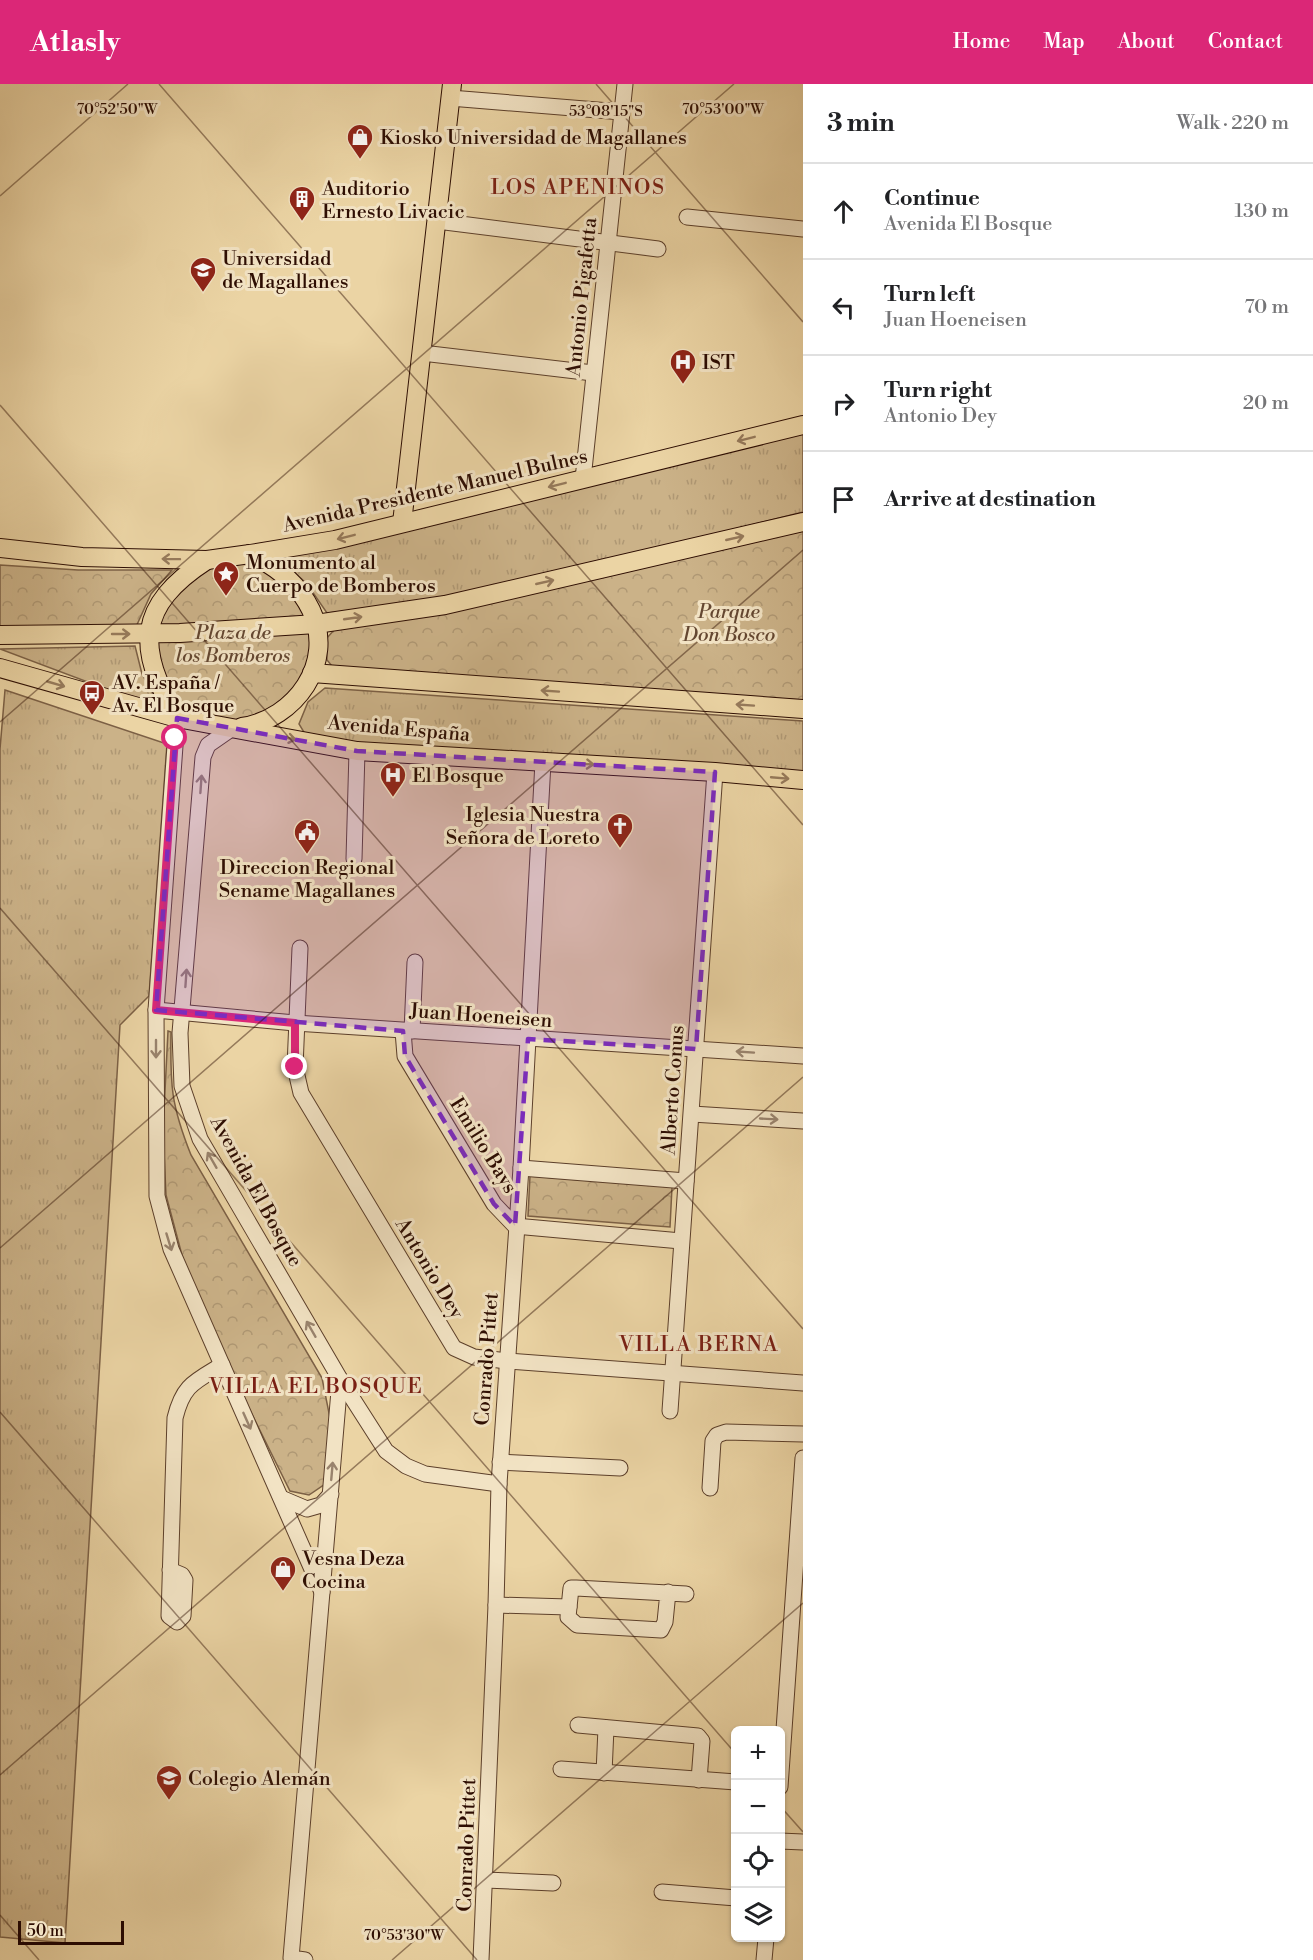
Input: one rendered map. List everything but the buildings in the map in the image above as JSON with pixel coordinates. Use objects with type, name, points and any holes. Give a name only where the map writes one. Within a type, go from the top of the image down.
[{"type":"main road","points":[[402,523],[451,91]]},
{"type":"main road","name":"Avenida Presidente Manuel Bulnes","points":[[0,548],[82,557],[207,560],[250,554],[335,540],[803,425]]},
{"type":"main road","points":[[0,635],[148,634],[316,624],[445,605],[803,522]]},
{"type":"main road","points":[[231,729],[259,724],[286,710],[306,687],[312,674],[318,649],[316,624],[309,607],[289,578],[250,554]]},
{"type":"main road","points":[[177,718],[154,673],[148,634],[155,612],[168,591],[186,574],[207,560]]},
{"type":"main road","name":"Avenida España","points":[[0,668],[177,718],[357,751],[715,772],[803,780]]},
{"type":"main road","points":[[312,674],[803,709]]},
{"type":"street","name":"Antonio Pigafetta","points":[[583,479],[626,84]]},
{"type":"street","points":[[451,91],[622,112]]},
{"type":"street","points":[[687,217],[803,229]]},
{"type":"street","points":[[436,221],[658,249]]},
{"type":"street","points":[[422,353],[593,373]]},
{"type":"street","points":[[177,718],[156,1010],[157,1196],[171,1249],[322,1592]]},
{"type":"street","name":"Avenida El Bosque","points":[[231,729],[208,745],[202,757],[180,1033],[182,1086],[200,1139],[340,1379],[386,1451],[406,1466],[424,1474],[499,1484]]},
{"type":"street","points":[[354,859],[357,751]]},
{"type":"street","name":"Conrado Pittet","points":[[481,1960],[500,1462],[515,1226],[521,1168],[543,762]]},
{"type":"street","name":"Alberto Conus","points":[[670,1411],[715,772]]},
{"type":"street","name":"Antonio Dey","points":[[300,948],[295,1023],[295,1067],[301,1093],[454,1348],[474,1357],[507,1361],[803,1383]]},
{"type":"street","name":"Emilio Bays","points":[[415,962],[405,1056],[495,1204],[515,1226]]},
{"type":"street","name":"Juan Hoeneisen","points":[[156,1010],[295,1023],[803,1056]]},
{"type":"street","points":[[692,1114],[803,1121]]},
{"type":"street","points":[[521,1168],[686,1181]]},
{"type":"street","points":[[515,1226],[681,1241]]},
{"type":"street","points":[[170,1570],[175,1418],[180,1396],[189,1384],[222,1365]]},
{"type":"street","points":[[298,1959],[322,1592],[340,1379]]},
{"type":"street","points":[[710,1488],[712,1441],[717,1435],[726,1432],[803,1434]]},
{"type":"street","points":[[781,1780],[799,1574],[803,1458]]},
{"type":"street","points":[[500,1462],[620,1468]]},
{"type":"street","points":[[281,1498],[307,1509],[321,1505],[331,1494]]},
{"type":"street","points":[[668,1592],[664,1628],[658,1630],[578,1625],[568,1617],[569,1592],[571,1588],[576,1587],[668,1592],[686,1594]]},
{"type":"street","points":[[496,1605],[569,1607]]},
{"type":"street","points":[[787,1701],[803,1703]]},
{"type":"street","points":[[578,1725],[698,1736],[702,1741],[699,1780]]},
{"type":"street","points":[[604,1773],[606,1728]]},
{"type":"street","points":[[561,1769],[731,1782]]},
{"type":"street","points":[[785,1841],[803,1842]]},
{"type":"street","points":[[485,1880],[553,1883]]},
{"type":"street","points":[[662,1892],[731,1898]]},
{"type":"street","points":[[764,1960],[766,1942]]},
{"type":"highlighted area","points":[[177,718],[357,751],[715,772],[696,1049],[528,1039],[515,1226],[494,1204],[405,1056],[403,1031],[156,1010]]},
{"type":"green space","points":[[803,418],[803,512],[437,603],[327,613],[307,584],[278,557]]},
{"type":"green space","name":"Parque Don Bosco","points":[[803,531],[803,700],[337,672],[327,660],[326,639],[335,629]]},
{"type":"green space","name":"Plaza de los Bomberos","points":[[243,564],[259,567],[298,596],[313,641],[300,688],[248,723],[206,716],[183,706],[165,686],[158,671],[156,658],[161,606],[210,566]]},
{"type":"green space","points":[[0,565],[78,570],[172,570],[151,594],[135,629],[0,629]]},
{"type":"green space","points":[[135,646],[142,674],[160,706],[154,707],[0,649]]},
{"type":"green space","points":[[325,688],[803,721],[803,774],[314,740],[305,734],[299,724],[308,702]]},
{"type":"green space","points":[[5,690],[167,744],[149,996],[120,1025],[65,1943],[0,1937],[0,749]]},
{"type":"green space","points":[[168,1031],[171,1032],[173,1095],[179,1122],[191,1155],[322,1378],[330,1418],[325,1484],[309,1495],[290,1491],[231,1372],[183,1259],[166,1195],[163,1131]]},
{"type":"green space","points":[[530,1176],[672,1187],[670,1227],[528,1216]]},
{"type":"place","name":"Kiosko Universidad de Magallanes","points":[[360,160]]},
{"type":"place","name":"Auditorio Ernesto Livacic","points":[[302,222]]},
{"type":"place","name":"Universidad de Magallanes","points":[[203,293]]},
{"type":"place","name":"IST","points":[[683,385]]},
{"type":"place","name":"Monumento al Cuerpo de Bomberos","points":[[226,597]]},
{"type":"place","name":"AV. España / Av. El Bosque","points":[[92,716]]},
{"type":"place","name":"El Bosque","points":[[393,798]]},
{"type":"place","name":"Iglesia Nuestra Señora de Loreto","points":[[620,849]]},
{"type":"place","name":"Direccion Regional Sename Magallanes","points":[[307,855]]},
{"type":"place","name":"Vesna Deza Cocina","points":[[283,1592]]},
{"type":"place","name":"Colegio Alemán","points":[[169,1801]]},
{"type":"district","name":"LOS APENINOS","points":[[578,187]]},
{"type":"district","name":"VILLA BERNA","points":[[699,1344]]},
{"type":"district","name":"VILLA EL BOSQUE","points":[[316,1386]]},
{"type":"route","points":[[175,738],[156,1010],[295,1023],[295,1067]]}]
